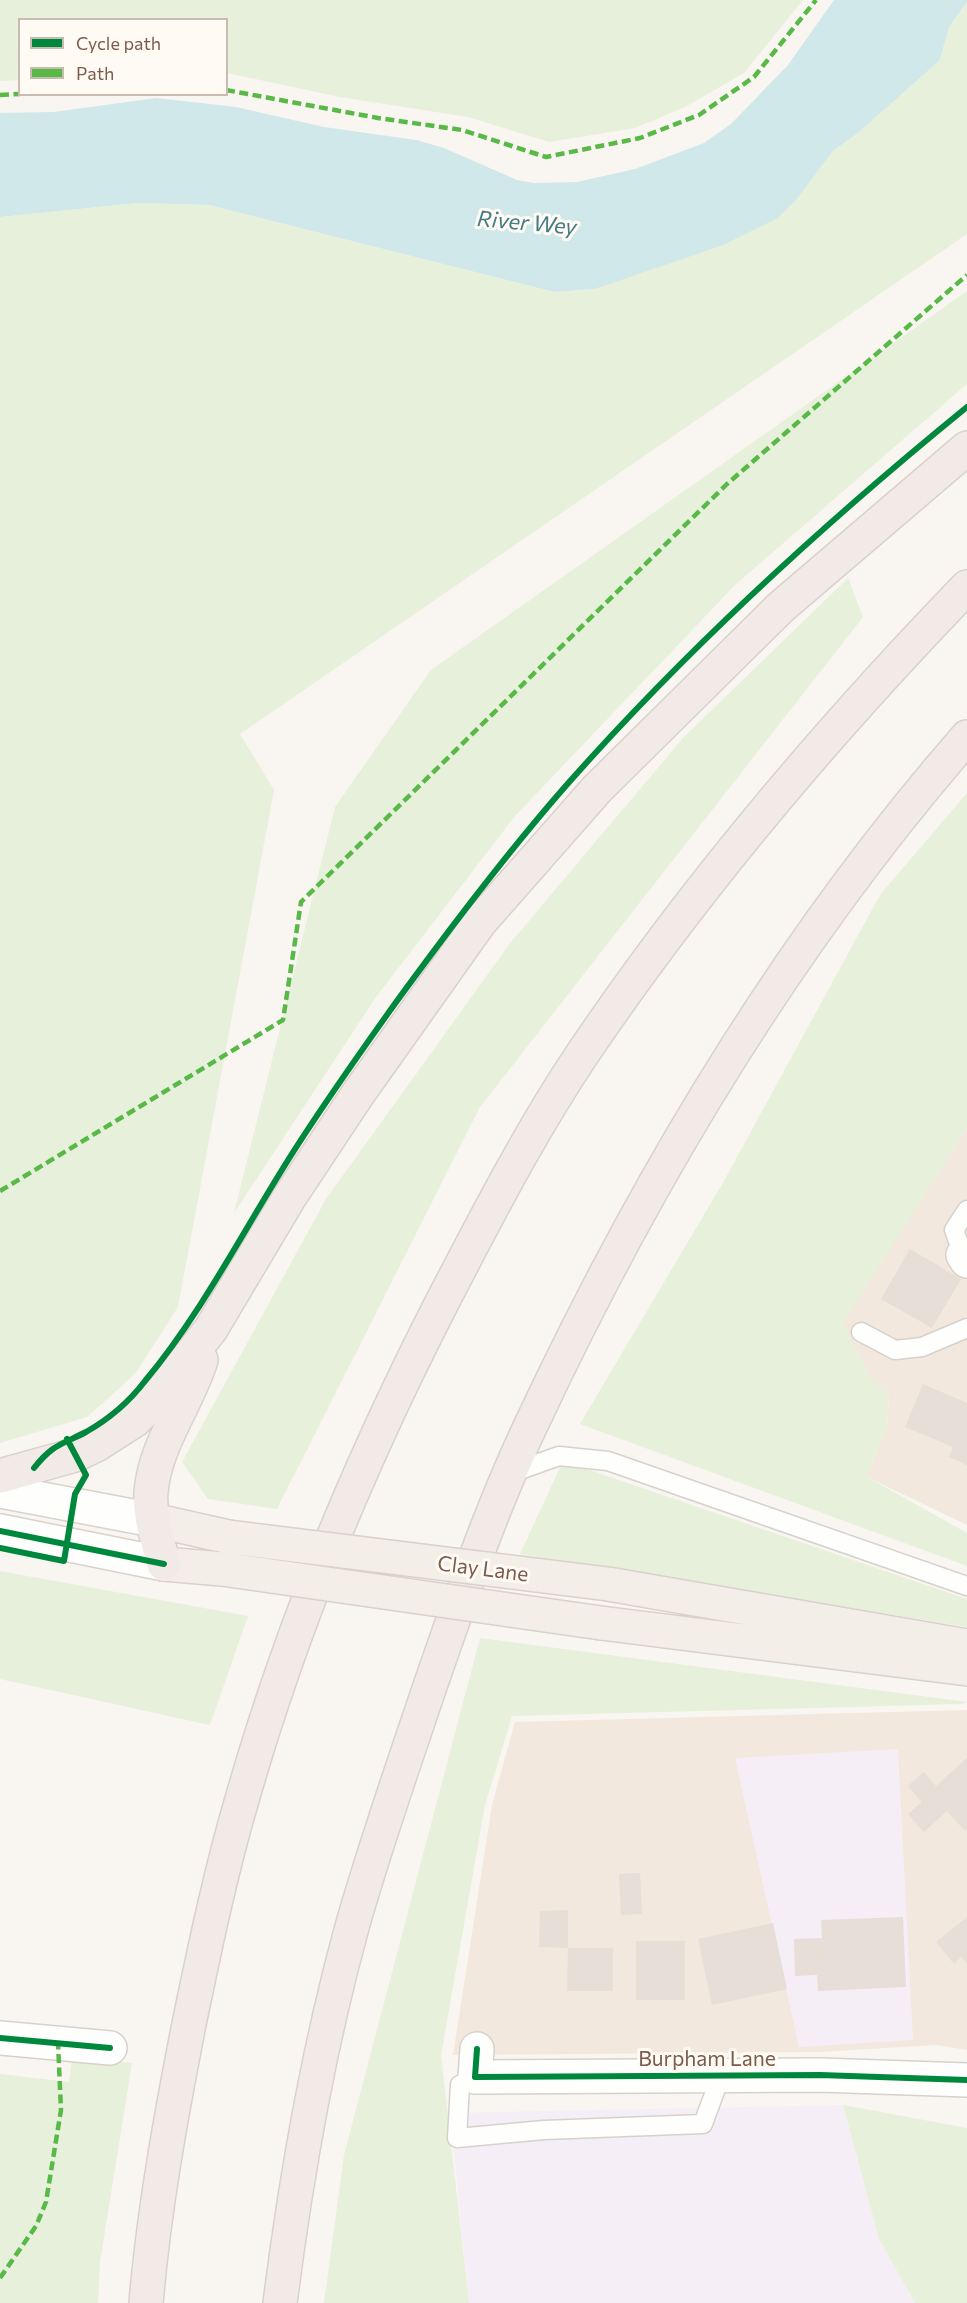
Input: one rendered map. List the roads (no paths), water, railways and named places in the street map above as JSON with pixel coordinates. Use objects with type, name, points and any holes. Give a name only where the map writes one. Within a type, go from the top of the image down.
[{"type":"highway","points":[[0,1476],[75,1455],[96,1445],[135,1420],[190,1358],[211,1329],[290,1198],[358,1094],[480,922],[597,789],[781,607],[967,448]]},
{"type":"highway","points":[[146,2303],[170,2119],[204,1952],[242,1797],[291,1645],[351,1491],[421,1341],[495,1200],[581,1057],[672,928],[772,801],[885,672],[967,587]]},
{"type":"highway","points":[[280,2303],[302,2160],[352,1929],[390,1802],[456,1611],[529,1429],[650,1191],[730,1053],[821,921],[967,737]]},
{"type":"highway","points":[[164,1564],[153,1520],[151,1492],[163,1443],[194,1381],[211,1329]]},
{"type":"main road","name":"Clay Lane","points":[[153,1520],[229,1537],[608,1584],[967,1646]]},
{"type":"main road","name":"Clay Lane","points":[[164,1564],[222,1569],[601,1623],[967,1669]]},
{"type":"street","name":"Clay Lane","points":[[0,1491],[153,1520]]},
{"type":"street","name":"Clay Lane","points":[[0,1531],[164,1564]]},
{"type":"street","points":[[0,2038],[110,2048]]},
{"type":"street","name":"Burpham Lane","points":[[476,2063],[721,2075],[820,2075],[967,2080]]},
{"type":"lane","points":[[965,1258],[954,1230],[967,1210]]},
{"type":"lane","points":[[861,1332],[895,1350],[922,1347],[967,1328]]},
{"type":"lane","points":[[511,1473],[559,1456],[608,1461],[967,1586]]},
{"type":"lane","points":[[476,2063],[460,2085],[457,2138],[544,2130],[703,2124],[721,2075]]},
{"type":"water","name":"River Wey","points":[[834,0],[967,0],[967,2],[949,27],[940,60],[858,133],[833,151],[797,199],[778,218],[723,245],[595,289],[554,292],[209,205],[138,203],[0,217],[0,113],[54,112],[156,98],[236,107],[324,127],[416,140],[444,148],[517,180],[534,183],[577,182],[635,169],[704,143],[731,124],[788,65]]}]
